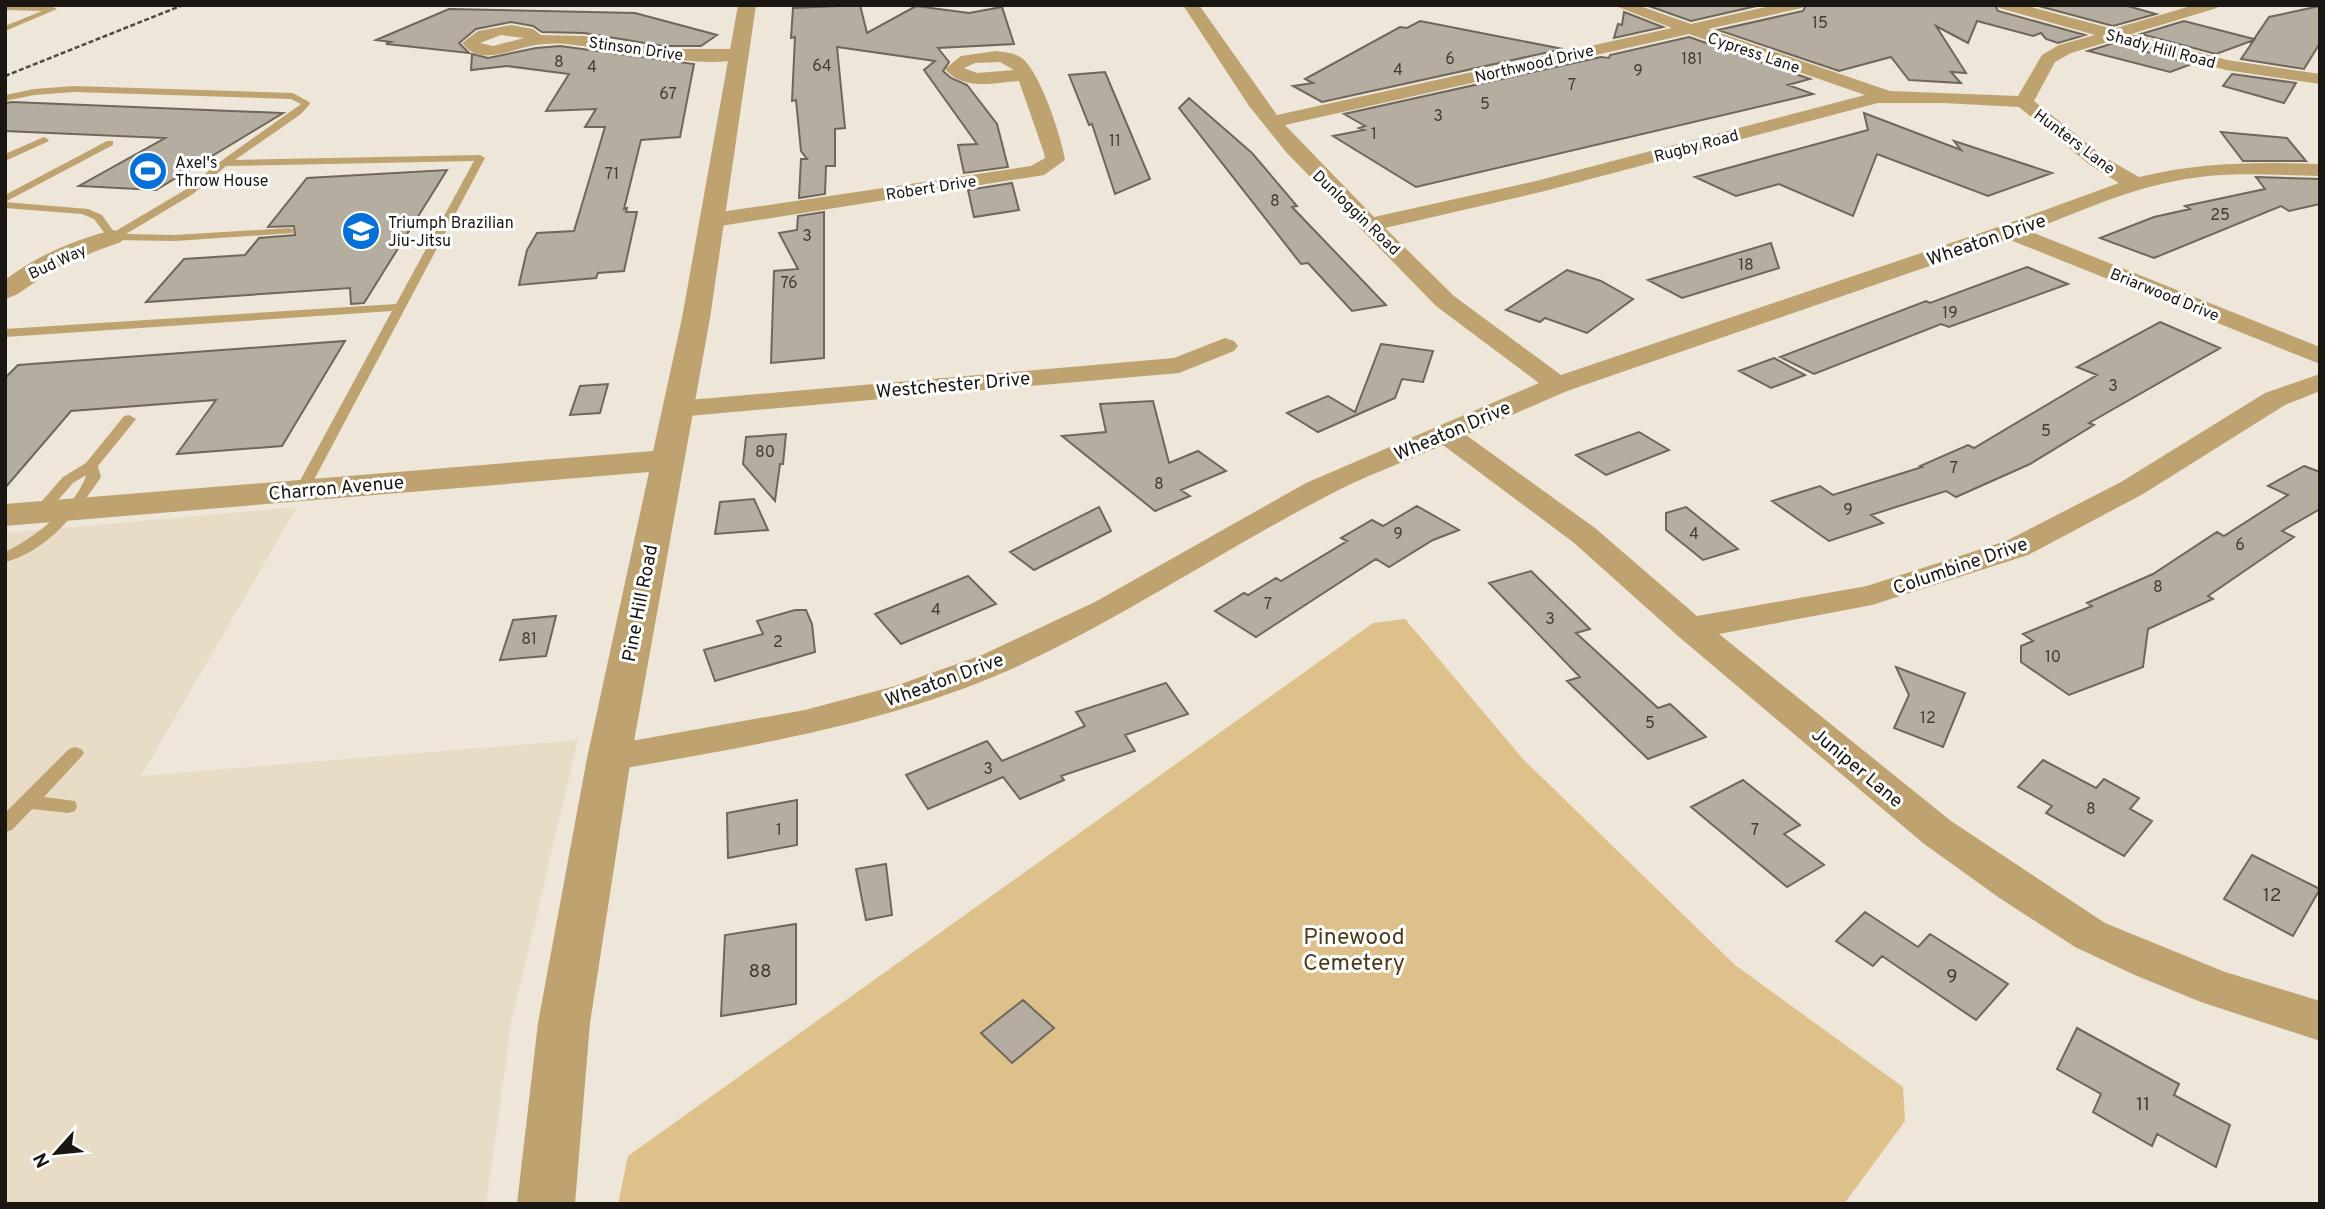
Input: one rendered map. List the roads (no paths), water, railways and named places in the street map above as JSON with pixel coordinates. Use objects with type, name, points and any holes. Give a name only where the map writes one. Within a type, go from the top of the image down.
[{"type":"street","name":"Pine Hill Road","points":[[546,1204],[564,1023],[609,758],[714,220],[747,5]]},
{"type":"street","name":"Dunloggin Road","points":[[1191,5],[1293,148],[1445,300],[1558,385]]},
{"type":"street","name":"Cypress Lane","points":[[1621,5],[1888,96]]},
{"type":"street","name":"Northwood Drive","points":[[1272,122],[1796,5]]},
{"type":"street","name":"Shady Hill Road","points":[[2006,5],[2226,65],[2320,79]]},
{"type":"street","name":"Hunters Lane","points":[[2136,184],[2097,161],[2024,102],[2048,59],[2065,49],[2211,5]]},
{"type":"street","name":"Stinson Drive","points":[[533,40],[593,41],[670,55],[738,54]]},
{"type":"street","name":"Robert Drive","points":[[714,220],[1018,174],[1049,166],[1055,160],[1054,153],[1037,100],[1023,75]]},
{"type":"street","name":"Rugby Road","points":[[1371,224],[1538,187],[1852,103],[1888,96],[2024,102]]},
{"type":"street","name":"Wheaton Drive","points":[[609,758],[805,723],[906,695],[994,663],[1107,609],[1317,489],[1558,385],[2009,231],[2136,184],[2177,174],[2232,168],[2320,170]]},
{"type":"street","name":"Briarwood Drive","points":[[2009,231],[2320,356]]},
{"type":"street","name":"Bud Way","points":[[5,292],[44,264],[113,237]]},
{"type":"street","name":"Westchester Drive","points":[[677,409],[1179,365],[1225,346]]},
{"type":"street","name":"Columbine Drive","points":[[1690,628],[1872,595],[2017,548],[2132,488],[2276,400],[2320,382]]},
{"type":"street","name":"Juniper Lane","points":[[1445,433],[1584,535],[1690,628],[1937,832],[2090,935],[2217,989],[2320,1021]]},
{"type":"street","name":"Charron Avenue","points":[[5,515],[667,460]]},
{"type":"lane","points":[[5,8],[53,9],[5,29]]},
{"type":"lane","points":[[5,98],[34,92],[74,89],[293,96],[302,99],[306,104],[224,163],[189,192],[113,237]]},
{"type":"lane","points":[[5,158],[44,140]]},
{"type":"lane","points":[[5,199],[110,143]]},
{"type":"lane","points":[[224,163],[480,158],[302,490]]},
{"type":"lane","points":[[5,205],[84,211],[98,217],[113,237]]},
{"type":"lane","points":[[113,237],[175,238],[289,231]]},
{"type":"lane","points":[[5,333],[400,307]]},
{"type":"lane","points":[[40,512],[68,480],[91,466],[130,419]]},
{"type":"lane","points":[[5,558],[22,552],[74,509],[94,477],[91,466]]},
{"type":"lane","points":[[5,825],[75,753]]},
{"type":"lane","points":[[27,802],[68,806]]},
{"type":"railway","points":[[5,76],[183,5]]},
{"type":"place","name":"Axel's Throw House","points":[[148,171]]},
{"type":"place","name":"Triumph Brazilian Jiu-Jitsu","points":[[361,231]]},
{"type":"park label","name":"Pinewood Cemetery","points":[[1354,949]]}]
